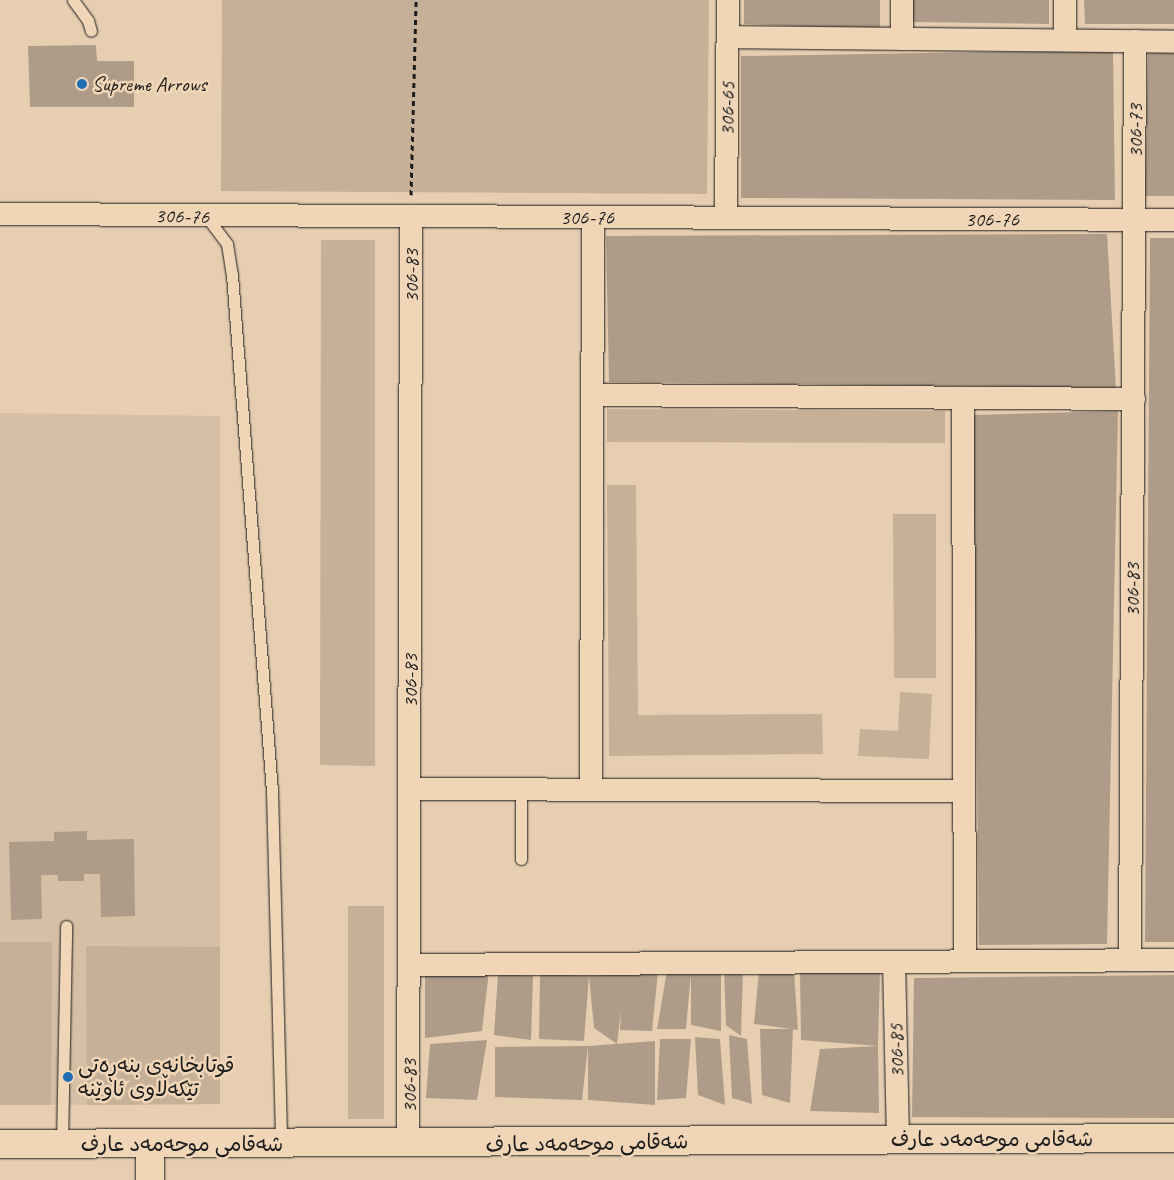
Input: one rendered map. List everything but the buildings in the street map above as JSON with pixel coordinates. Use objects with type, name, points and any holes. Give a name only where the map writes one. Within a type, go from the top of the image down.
[{"type":"street","name":"306-65","points":[[726,217],[728,0]]},
{"type":"street","points":[[902,0],[902,39]]},
{"type":"street","points":[[1065,0],[1065,40]]},
{"type":"street","points":[[728,36],[1174,42]]},
{"type":"street","name":"306-73","points":[[1135,41],[1135,220]]},
{"type":"street","name":"306-76","points":[[0,214],[411,218],[726,217],[1174,220]]},
{"type":"street","points":[[591,789],[593,217]]},
{"type":"street","name":"306-83","points":[[408,1144],[411,218]]},
{"type":"street","name":"306-83","points":[[1130,960],[1135,220]]},
{"type":"street","points":[[592,395],[1134,398]]},
{"type":"street","points":[[963,398],[965,961]]},
{"type":"street","points":[[410,789],[963,790]]},
{"type":"street","points":[[409,965],[1174,960]]},
{"type":"street","name":"306-85","points":[[894,962],[898,1140]]},
{"type":"street","name":"شەقامی موحەمەد عارف","points":[[0,1144],[408,1144],[1174,1138]]},
{"type":"street","points":[[150,1144],[150,1180]]},
{"type":"lane","points":[[73,0],[88,21],[91,31]]},
{"type":"lane","points":[[206,216],[227,244],[232,285],[272,790],[281,1144]]},
{"type":"lane","points":[[521,789],[521,859]]},
{"type":"lane","points":[[62,1144],[66,926]]},
{"type":"path","points":[[411,218],[416,0]]},
{"type":"shaded area","points":[[222,0],[709,0],[707,194],[221,191]]},
{"type":"shaded area","points":[[321,240],[375,240],[375,766],[320,765]]},
{"type":"shaded area","points":[[607,409],[945,411],[945,443],[607,442]]},
{"type":"shaded area","points":[[0,413],[220,416],[220,1104],[0,1105]]},
{"type":"shaded area","points":[[607,485],[636,485],[638,715],[822,714],[823,754],[609,756]]},
{"type":"shaded area","points":[[893,514],[936,514],[936,678],[894,678]]},
{"type":"shaded area","points":[[900,692],[932,694],[929,759],[858,756],[860,729],[898,731]]},
{"type":"shaded area","points":[[348,906],[384,906],[384,1119],[348,1119]]},
{"type":"shaded area","points":[[0,942],[52,942],[51,1105],[0,1105]]},
{"type":"shaded area","points":[[86,946],[220,947],[220,1104],[87,1105]]},
{"type":"place","name":"Supreme Arrows","points":[[82,84]]},
{"type":"place","name":"قوتابخانەی بنەڕەتی تێکەڵاوی ئاوێنە","points":[[68,1077]]}]
